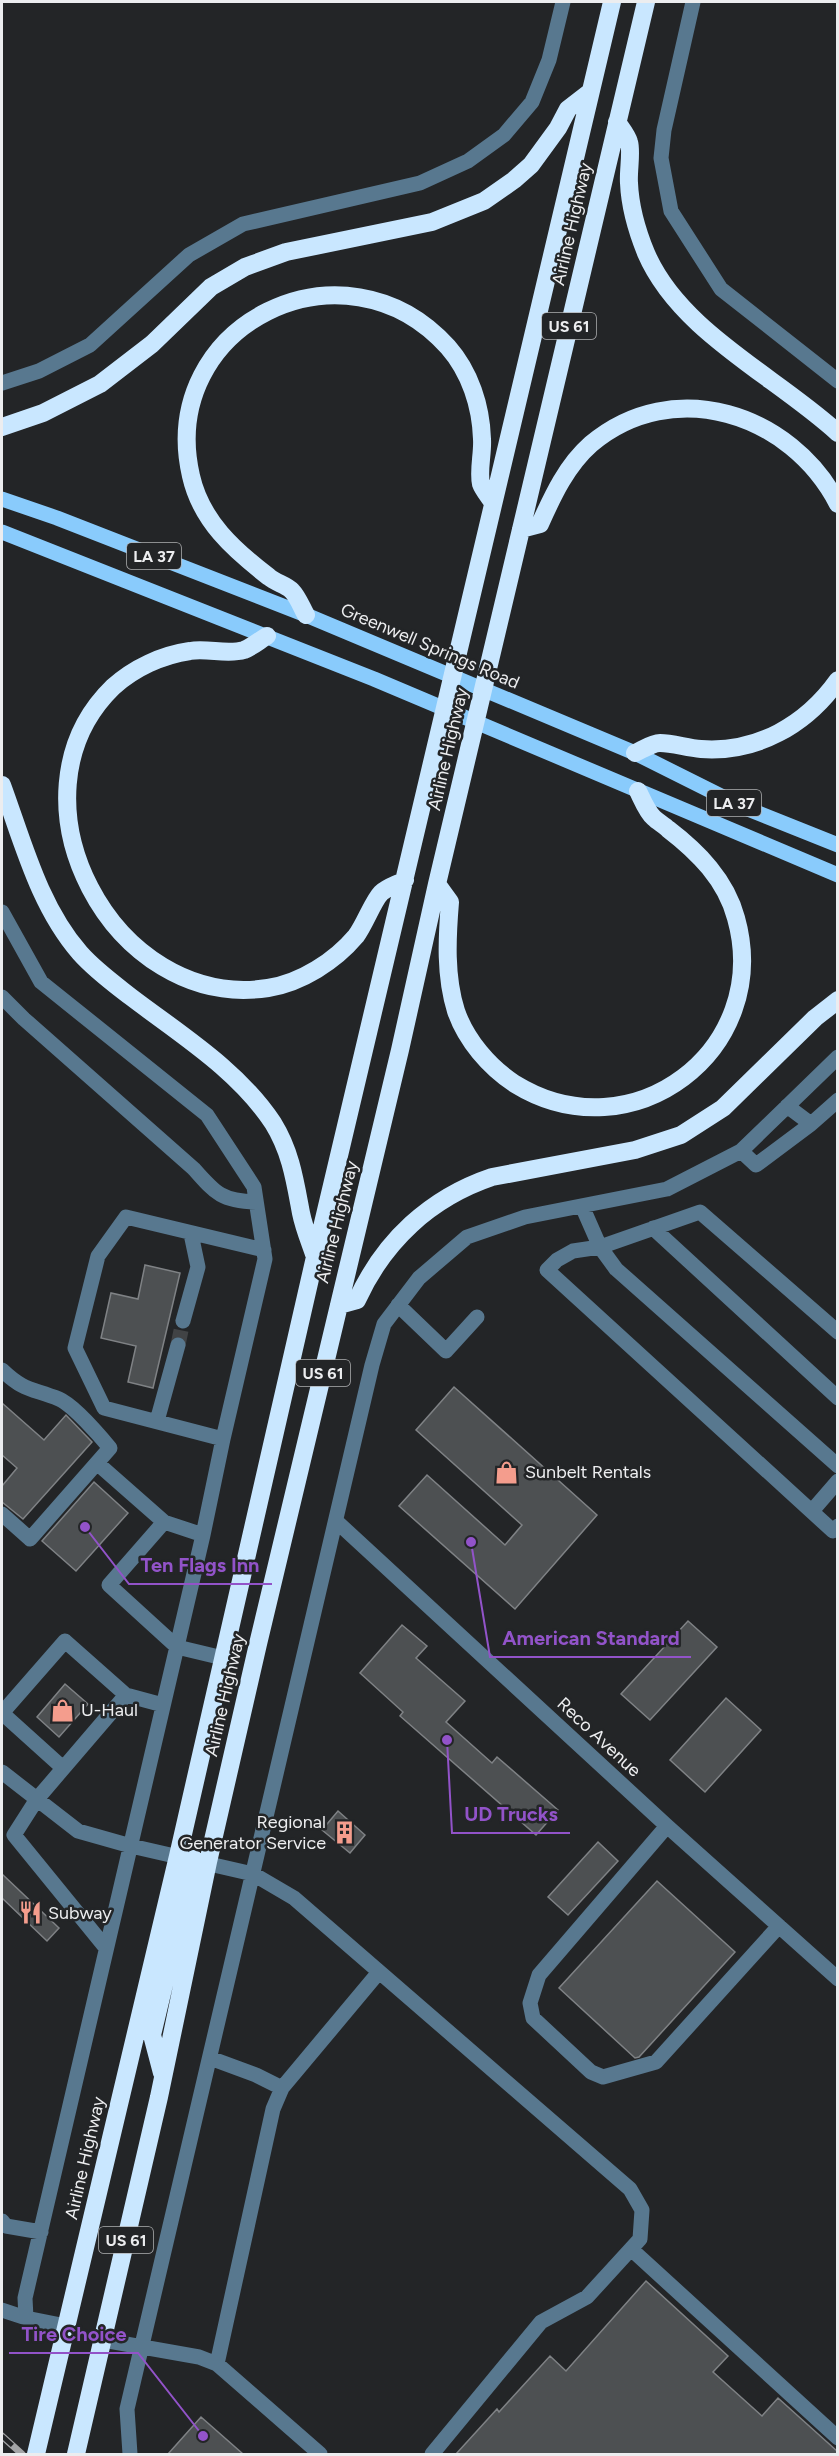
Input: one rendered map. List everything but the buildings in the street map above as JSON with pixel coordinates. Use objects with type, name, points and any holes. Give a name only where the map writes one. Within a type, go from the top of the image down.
[{"type":"highway","name":"Airline Highway","points":[[76,2454],[163,2077],[224,1658],[315,1257],[612,2]]},
{"type":"highway","name":"Airline Highway","points":[[36,2454],[66,2326],[193,1859],[339,1305],[646,2]]},
{"type":"highway","points":[[2,427],[52,409],[100,384],[152,344],[211,287],[245,267],[286,252],[432,222],[484,201],[531,165],[550,140],[568,109],[590,92]]},
{"type":"highway","points":[[617,122],[630,143],[629,184],[635,221],[647,255],[663,283],[681,307],[704,328],[816,413],[837,432]]},
{"type":"highway","points":[[306,615],[292,591],[240,555],[216,528],[196,494],[188,457],[193,398],[207,368],[226,342],[239,330],[270,309],[313,296],[361,297],[400,310],[436,334],[460,363],[475,397],[482,436],[481,484],[493,503]]},
{"type":"highway","points":[[521,529],[540,524],[564,476],[591,445],[626,422],[659,411],[678,408],[717,411],[750,421],[782,440],[808,463],[837,504]]},
{"type":"highway","points":[[267,636],[243,650],[192,650],[149,663],[112,688],[86,720],[71,752],[64,792],[64,815],[76,869],[88,894],[100,913],[128,944],[147,957],[186,978],[224,988],[253,990],[270,988],[293,980],[331,960],[356,935],[381,893],[405,880]]},
{"type":"highway","points":[[635,753],[658,742],[716,750],[740,747],[771,737],[801,720],[826,695],[837,680]]},
{"type":"highway","points":[[2,785],[42,891],[67,936],[81,954],[108,979],[236,1078],[274,1126],[292,1165],[302,1215],[315,1257]]},
{"type":"highway","points":[[437,884],[450,902],[447,941],[448,971],[457,1012],[467,1034],[492,1066],[523,1089],[561,1104],[585,1107],[610,1106],[633,1103],[652,1096],[687,1075],[715,1047],[725,1030],[739,995],[743,952],[736,915],[719,881],[698,855],[652,817],[638,791]]},
{"type":"highway","points":[[339,1305],[357,1300],[379,1260],[396,1239],[431,1207],[473,1184],[492,1178],[635,1150],[681,1135],[723,1108],[837,1000]]},
{"type":"main road","name":"Greenwell Springs Road","points":[[2,499],[68,522],[306,615],[635,753],[743,807],[837,845]]},
{"type":"main road","name":"LA 37","points":[[2,532],[374,679],[837,875]]},
{"type":"street","points":[[2,383],[39,371],[90,345],[189,255],[243,224],[420,183],[468,161],[504,135],[532,102],[549,60],[563,2]]},
{"type":"street","points":[[693,2],[661,158],[671,211],[721,289],[837,381]]},
{"type":"street","name":"Airline Highway","points":[[3,919],[41,982],[207,1114],[254,1187],[265,1258],[26,2298],[26,2318]]},
{"type":"street","points":[[2,996],[24,1020],[194,1169],[213,1191],[235,1201],[256,1202]]},
{"type":"street","points":[[130,2454],[127,2409],[372,1365],[384,1324],[419,1278],[467,1237],[525,1217],[667,1189],[741,1151],[835,1063]]},
{"type":"street","points":[[741,1151],[756,1165],[811,1124],[837,1100]]},
{"type":"street","points":[[788,1106],[811,1124]]},
{"type":"street","points":[[582,1206],[600,1247],[616,1269],[837,1466]]},
{"type":"street","points":[[837,1332],[700,1212],[600,1247],[573,1251],[557,1260],[546,1270],[833,1531],[837,1526]]},
{"type":"street","points":[[223,1439],[104,1408],[75,1348],[98,1256],[126,1217],[264,1250]]},
{"type":"street","points":[[653,1228],[837,1398]]},
{"type":"street","points":[[183,1322],[198,1268],[191,1234]]},
{"type":"street","points":[[398,1305],[447,1351],[477,1317]]},
{"type":"street","points":[[157,1421],[178,1345]]},
{"type":"street","points":[[2,1370],[17,1384],[33,1392],[62,1400],[99,1434],[110,1448],[30,1539],[2,1514]]},
{"type":"street","points":[[97,1463],[164,1522],[203,1535]]},
{"type":"street","points":[[812,1512],[837,1481]]},
{"type":"street","name":"Reco Avenue","points":[[336,1521],[837,1979]]},
{"type":"street","points":[[164,1522],[109,1585],[177,1647],[224,1658]]},
{"type":"street","points":[[63,1768],[2,1713],[65,1641],[126,1695],[164,1705]]},
{"type":"street","points":[[106,1948],[14,1835],[37,1799],[126,1695]]},
{"type":"street","points":[[2,1793],[7,1777],[78,1831],[131,1846],[253,1874],[294,1898],[630,2189],[642,2210],[640,2239],[587,2297],[541,2322],[432,2454]]},
{"type":"street","points":[[667,1826],[539,1976],[530,2003],[533,2018],[591,2072],[603,2077],[656,2062],[779,1926]]},
{"type":"street","points":[[217,2364],[273,2109],[282,2088],[379,1971]]},
{"type":"street","points":[[210,2058],[256,2075],[282,2088]]},
{"type":"street","points":[[3,2228],[41,2232]]},
{"type":"street","points":[[631,2249],[837,2438]]},
{"type":"street","points":[[2,2310],[26,2318],[66,2326]]},
{"type":"street","points":[[103,2340],[199,2358],[217,2364],[319,2454]]},
{"type":"tunnel","points":[[178,1345],[183,1321]]},
{"type":"railway","points":[[2,2436],[22,2454]]},
{"type":"place","name":"Sunbelt Rentals","points":[[507,1472]]},
{"type":"place","name":"Ten Flags Inn","points":[[85,1527]]},
{"type":"place","name":"American Standard","points":[[471,1542]]},
{"type":"place","name":"U-Haul","points":[[63,1710]]},
{"type":"place","name":"UD Trucks","points":[[447,1740]]},
{"type":"place","name":"Regional Generator Service","points":[[344,1832]]},
{"type":"place","name":"Subway","points":[[30,1913]]},
{"type":"place","name":"Tire Choice","points":[[203,2436]]}]
